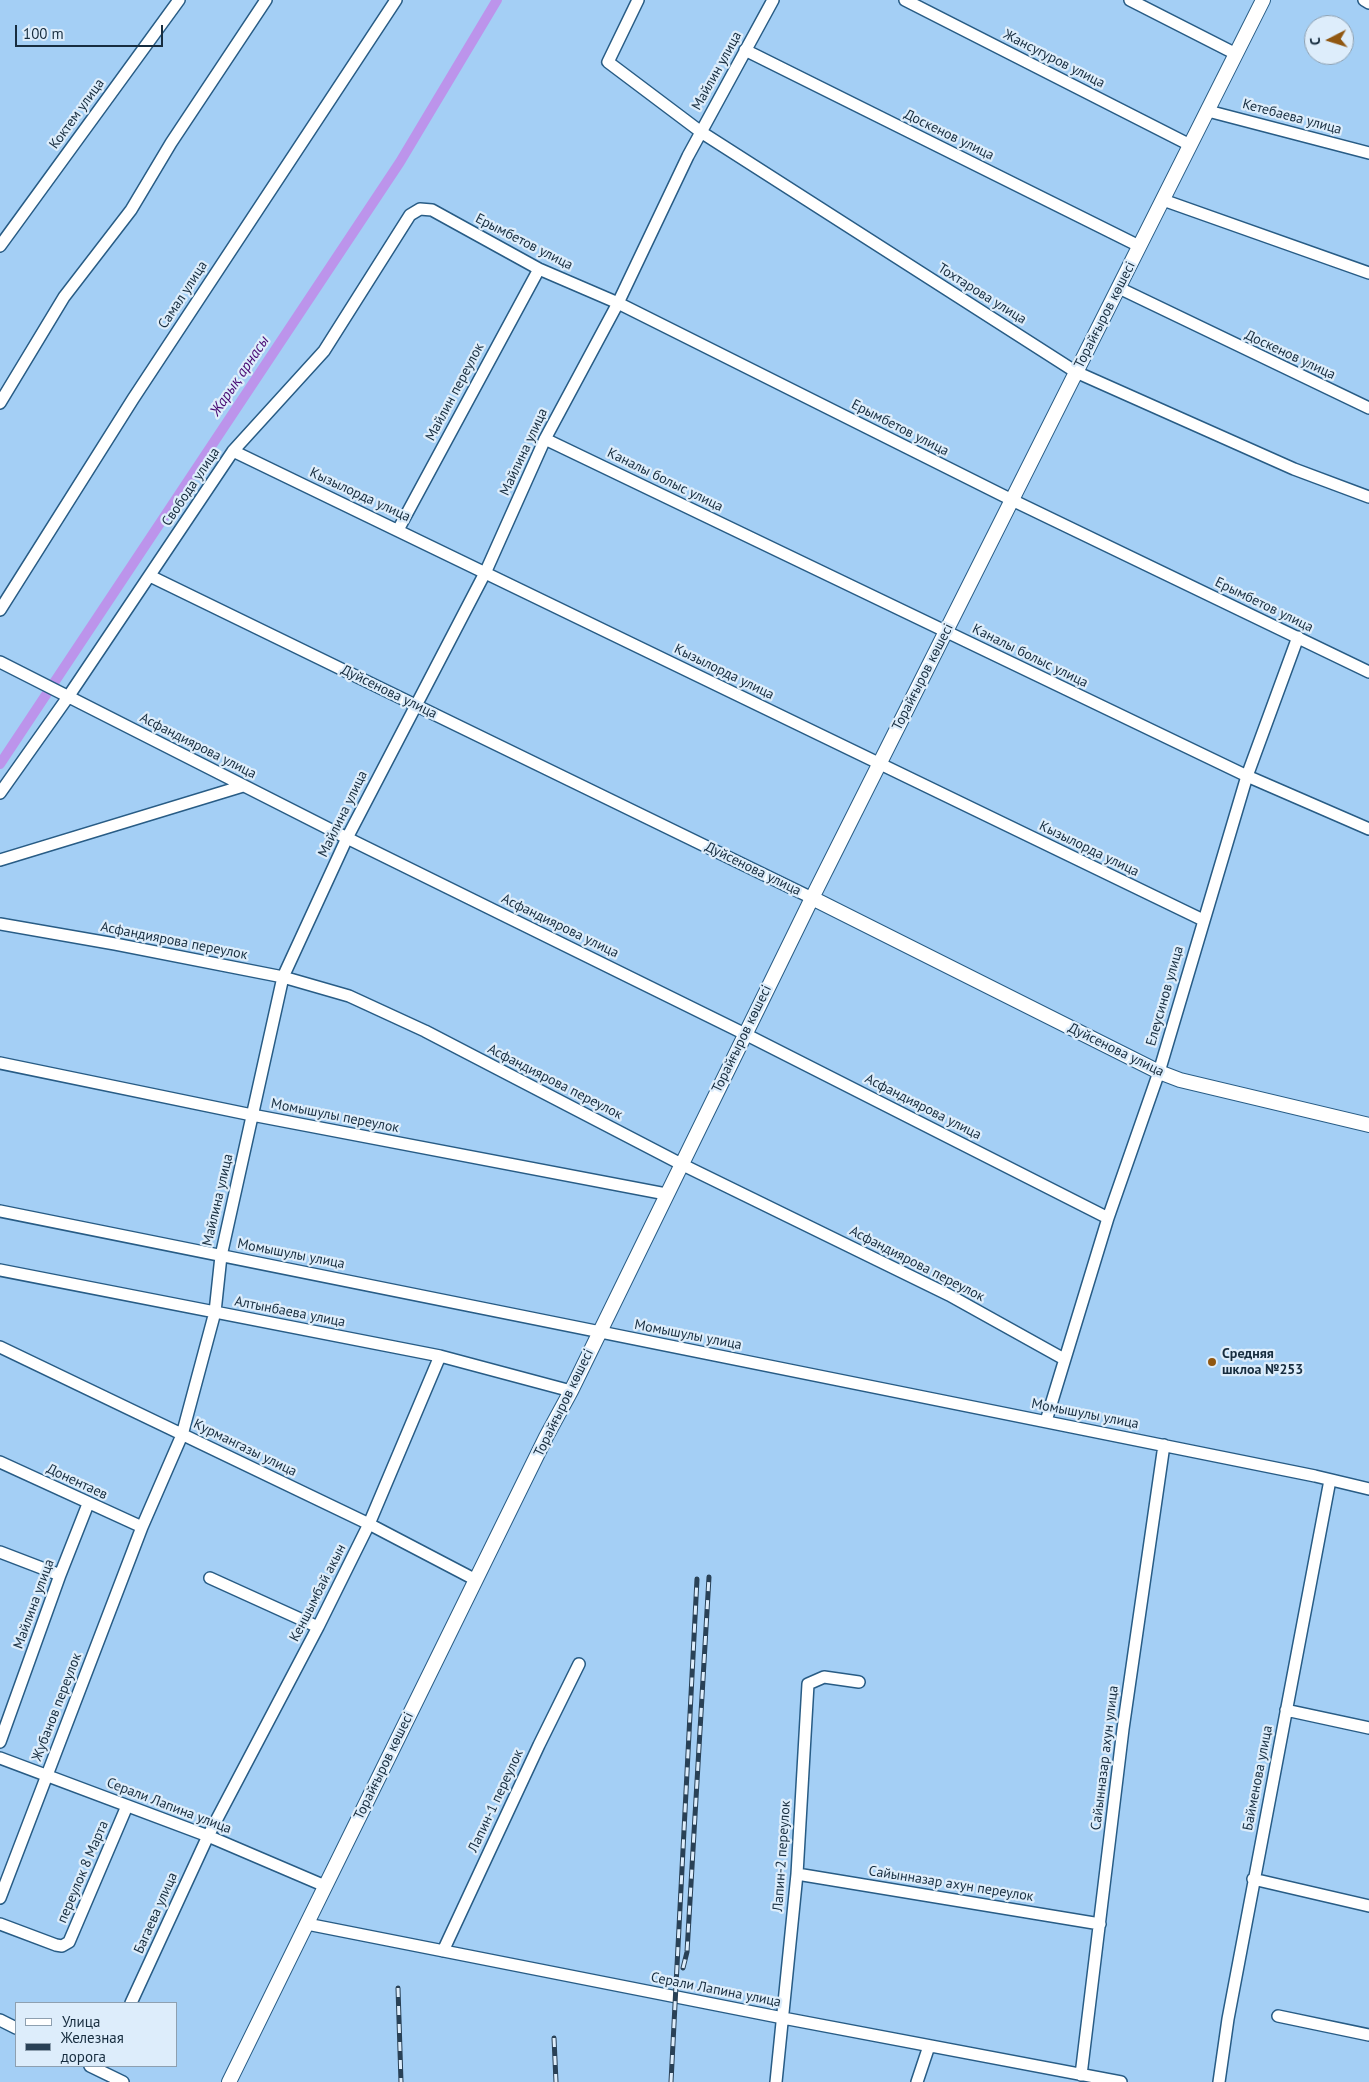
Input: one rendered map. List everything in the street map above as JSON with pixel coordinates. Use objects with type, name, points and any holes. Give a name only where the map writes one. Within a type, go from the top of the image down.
[{"type":"street","name":"Коктем улица","points":[[0,246],[179,0]]},
{"type":"street","points":[[0,403],[64,297],[131,210],[171,143],[266,0]]},
{"type":"street","name":"Самал улица","points":[[0,610],[133,399],[396,0]]},
{"type":"street","name":"Тохтарова улица","points":[[638,0],[608,62],[701,132],[1076,372],[1294,469],[1369,497]]},
{"type":"street","name":"Майлин улица","points":[[688,156],[773,0]]},
{"type":"street","name":"Жансугуров улица","points":[[905,0],[1190,145]]},
{"type":"street","points":[[1130,0],[1236,54]]},
{"type":"street","name":"Торайғыров көшесі","points":[[229,2082],[324,1886],[572,1391],[598,1332],[812,898],[1264,0]]},
{"type":"street","points":[[1364,0],[1369,3]]},
{"type":"street","name":"Доскенов улица","points":[[745,50],[1140,246]]},
{"type":"street","name":"Кетебаева улица","points":[[1208,111],[1369,152]]},
{"type":"street","name":"Майлина улица","points":[[142,1527],[182,1434],[215,1312],[221,1256],[284,977],[346,838],[486,571],[545,439],[618,303],[688,156]]},
{"type":"street","points":[[1163,200],[1369,273]]},
{"type":"street","name":"Ерымбетов улица","points":[[420,209],[432,210],[539,269],[618,303],[1012,500],[1369,672]]},
{"type":"street","name":"Свобода улица","points":[[0,792],[68,697],[233,451],[324,351],[410,215],[420,209]]},
{"type":"street","name":"Майлин переулок","points":[[398,530],[539,269]]},
{"type":"street","name":"Доскенов улица","points":[[1118,288],[1369,408]]},
{"type":"street","name":"Каналы болыс улица","points":[[545,439],[1247,776],[1369,829]]},
{"type":"street","name":"Кызылорда улица","points":[[233,451],[486,571],[879,765],[1203,920]]},
{"type":"street","name":"Дуйсенова улица","points":[[150,576],[812,898],[1159,1072],[1180,1080],[1369,1125]]},
{"type":"street","name":"Елеусинов улица","points":[[1046,1421],[1108,1218],[1159,1072],[1247,776],[1298,638]]},
{"type":"street","name":"Асфандиярова улица","points":[[0,662],[346,838],[745,1034],[1108,1218]]},
{"type":"street","points":[[0,860],[243,786]]},
{"type":"street","name":"Асфандиярова переулок","points":[[0,924],[284,977],[349,996],[424,1031],[681,1164],[949,1295],[1064,1359]]},
{"type":"street","name":"Момышулы переулок","points":[[0,1063],[252,1115],[666,1194]]},
{"type":"street","name":"Момышулы улица","points":[[0,1211],[1046,1421],[1369,1489]]},
{"type":"street","name":"Алтынбаева улица","points":[[0,1270],[440,1356],[572,1391]]},
{"type":"street","name":"Курмангазы улица","points":[[0,1347],[369,1524],[476,1580]]},
{"type":"street","name":"Кеншымбай акын","points":[[208,1836],[318,1627],[369,1524],[440,1356]]},
{"type":"street","name":"Сайынназар ахун улица","points":[[1082,2074],[1123,1729],[1164,1446]]},
{"type":"street","name":"Донентаев","points":[[0,1462],[88,1504],[142,1527]]},
{"type":"street","name":"Байменова улица","points":[[1219,2082],[1228,2019],[1330,1480]]},
{"type":"street","name":"Майлина улица","points":[[0,1742],[60,1575],[88,1504]]},
{"type":"street","name":"Жубанов переулок","points":[[0,1898],[142,1527]]},
{"type":"street","points":[[0,1552],[60,1575]]},
{"type":"street","points":[[210,1578],[318,1627]]},
{"type":"street","name":"Лапин-1 переулок","points":[[443,1951],[579,1664]]},
{"type":"street","name":"Лапин-2 переулок","points":[[776,2082],[797,1874],[808,1684],[824,1677],[859,1682]]},
{"type":"street","points":[[1286,1710],[1369,1728]]},
{"type":"street","name":"Серали Лапина улица","points":[[0,1758],[208,1836],[324,1886]]},
{"type":"street","name":"переулок 8 Марта","points":[[0,1924],[62,1946],[69,1942],[127,1806]]},
{"type":"street","name":"Багаева улица","points":[[132,2002],[208,1836]]},
{"type":"street","name":"Сайынназар ахун переулок","points":[[797,1874],[1100,1924]]},
{"type":"street","points":[[1254,1879],[1369,1906]]},
{"type":"street","name":"Серали Лапина улица","points":[[307,1924],[929,2046],[1066,2077],[1082,2074],[1121,2082]]},
{"type":"street","points":[[1278,2016],[1369,2035]]},
{"type":"street","points":[[0,2020],[15,2028]]},
{"type":"street","points":[[918,2082],[929,2046]]},
{"type":"street","points":[[95,2082],[102,2068],[123,2082]]},
{"type":"waterway","name":"Жарық арнасы","points":[[0,764],[400,162],[497,0]]},
{"type":"railway","points":[[683,1968],[687,1952],[709,1577]]},
{"type":"railway","points":[[671,2082],[697,1579]]},
{"type":"railway","points":[[398,1988],[401,2082]]},
{"type":"railway","points":[[554,2038],[556,2082]]},
{"type":"place","name":"Средняя шклоа №253","points":[[1212,1362]]}]
